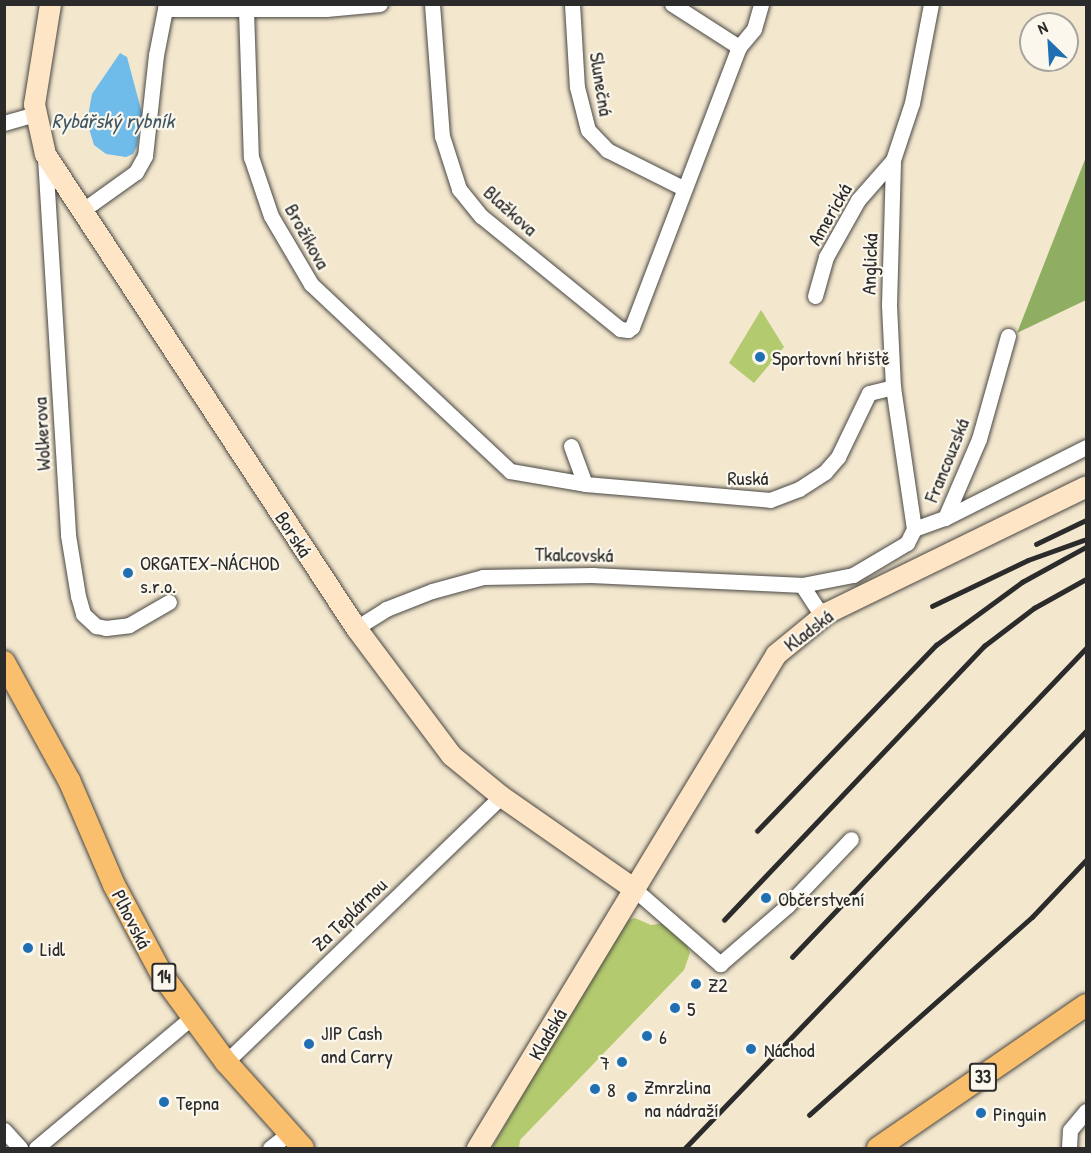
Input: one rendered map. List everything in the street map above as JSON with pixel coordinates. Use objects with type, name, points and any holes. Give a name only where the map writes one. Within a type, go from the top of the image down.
[{"type":"main road","name":"Plhovská","points":[[4,662],[69,780],[142,940],[192,1017],[226,1062],[296,1141]]},
{"type":"main road","name":"33","points":[[878,1149],[1086,1005]]},
{"type":"street","points":[[4,123],[35,114],[50,4]]},
{"type":"street","points":[[83,210],[136,172],[145,156],[156,55],[166,7],[246,10],[380,4]]},
{"type":"street","name":"Blažkova","points":[[432,4],[442,136],[459,189],[481,216],[620,329],[628,330],[632,327],[683,188]]},
{"type":"street","name":"Slunečná","points":[[572,4],[577,87],[588,130],[607,150],[683,188]]},
{"type":"street","points":[[672,4],[739,47]]},
{"type":"street","points":[[683,188],[739,47],[754,29],[761,4]]},
{"type":"street","name":"Anglická","points":[[914,529],[893,387],[889,305],[893,160],[912,103],[932,4]]},
{"type":"street","name":"Brožíkova","points":[[246,10],[251,157],[271,216],[311,284],[457,423]]},
{"type":"street","name":"Borská","points":[[35,114],[45,154],[356,628],[451,755],[501,796],[639,891]]},
{"type":"street","name":"Wolkerova","points":[[45,154],[68,535],[78,596],[83,614],[96,626],[106,628],[129,625],[169,602]]},
{"type":"street","name":"Americká","points":[[815,296],[826,257],[858,201],[893,160]]},
{"type":"street","name":"Francouzská","points":[[945,518],[980,439],[1008,336]]},
{"type":"street","name":"Ruská","points":[[457,423],[510,471],[585,484],[747,501],[782,497],[825,472],[838,457],[869,393],[893,387]]},
{"type":"street","points":[[571,446],[585,484]]},
{"type":"street","name":"Francouzská","points":[[945,518],[1086,447]]},
{"type":"street","name":"Kladská","points":[[477,1149],[639,891],[769,665],[796,634],[822,616],[1086,486]]},
{"type":"street","name":"Tkalcovská","points":[[356,628],[386,609],[432,591],[493,576],[604,575],[802,585],[853,575],[907,543],[914,529],[945,518]]},
{"type":"street","points":[[802,585],[822,616]]},
{"type":"street","name":"Za Teplárnou","points":[[226,1062],[501,796]]},
{"type":"street","points":[[639,891],[714,959],[788,904],[851,838]]},
{"type":"street","points":[[36,1149],[192,1017]]},
{"type":"street","points":[[1069,1149],[1071,1130],[1086,1111]]},
{"type":"street","points":[[4,1130],[20,1149]]},
{"type":"street","points":[[270,1149],[296,1141]]},
{"type":"green space","points":[[1086,157],[1086,300],[1017,333]]},
{"type":"green space","points":[[761,310],[784,347],[754,383],[729,363]]},
{"type":"green space","points":[[635,918],[651,925],[664,923],[687,945],[690,953],[684,970],[520,1140],[519,1148],[492,1148],[623,921]]},
{"type":"water","name":"Rybářský rybník","points":[[120,53],[127,57],[142,113],[137,146],[133,154],[126,157],[106,154],[94,145],[87,122],[92,94]]},
{"type":"railway","points":[[1036,544],[1086,520]]},
{"type":"railway","points":[[932,606],[1028,560],[1084,540]]},
{"type":"railway","points":[[757,831],[936,645],[1022,582],[1086,547]]},
{"type":"railway","points":[[724,920],[984,646],[1034,608],[1086,579]]},
{"type":"railway","points":[[792,957],[1086,648]]},
{"type":"railway","points":[[685,1148],[1086,731]]},
{"type":"railway","points":[[809,1115],[1032,917],[1086,860]]},
{"type":"place","name":"Sportovní hřiště","points":[[760,357]]},
{"type":"place","name":"ORGATEX-NÁCHOD s.r.o.","points":[[128,573]]},
{"type":"place","name":"Občerstvení","points":[[766,898]]},
{"type":"place","name":"Lidl","points":[[28,948]]},
{"type":"place","name":"Z2","points":[[696,984]]},
{"type":"place","name":"5","points":[[675,1008]]},
{"type":"place","name":"6","points":[[647,1036]]},
{"type":"place","name":"JIP Cash and Carry","points":[[309,1044]]},
{"type":"place","name":"Náchod","points":[[751,1049]]},
{"type":"place","name":"7","points":[[622,1062]]},
{"type":"place","name":"8","points":[[595,1089]]},
{"type":"place","name":"Zmrzlina na nádraží","points":[[632,1097]]},
{"type":"place","name":"Tepna","points":[[164,1102]]},
{"type":"place","name":"Pinguin","points":[[981,1113]]}]
